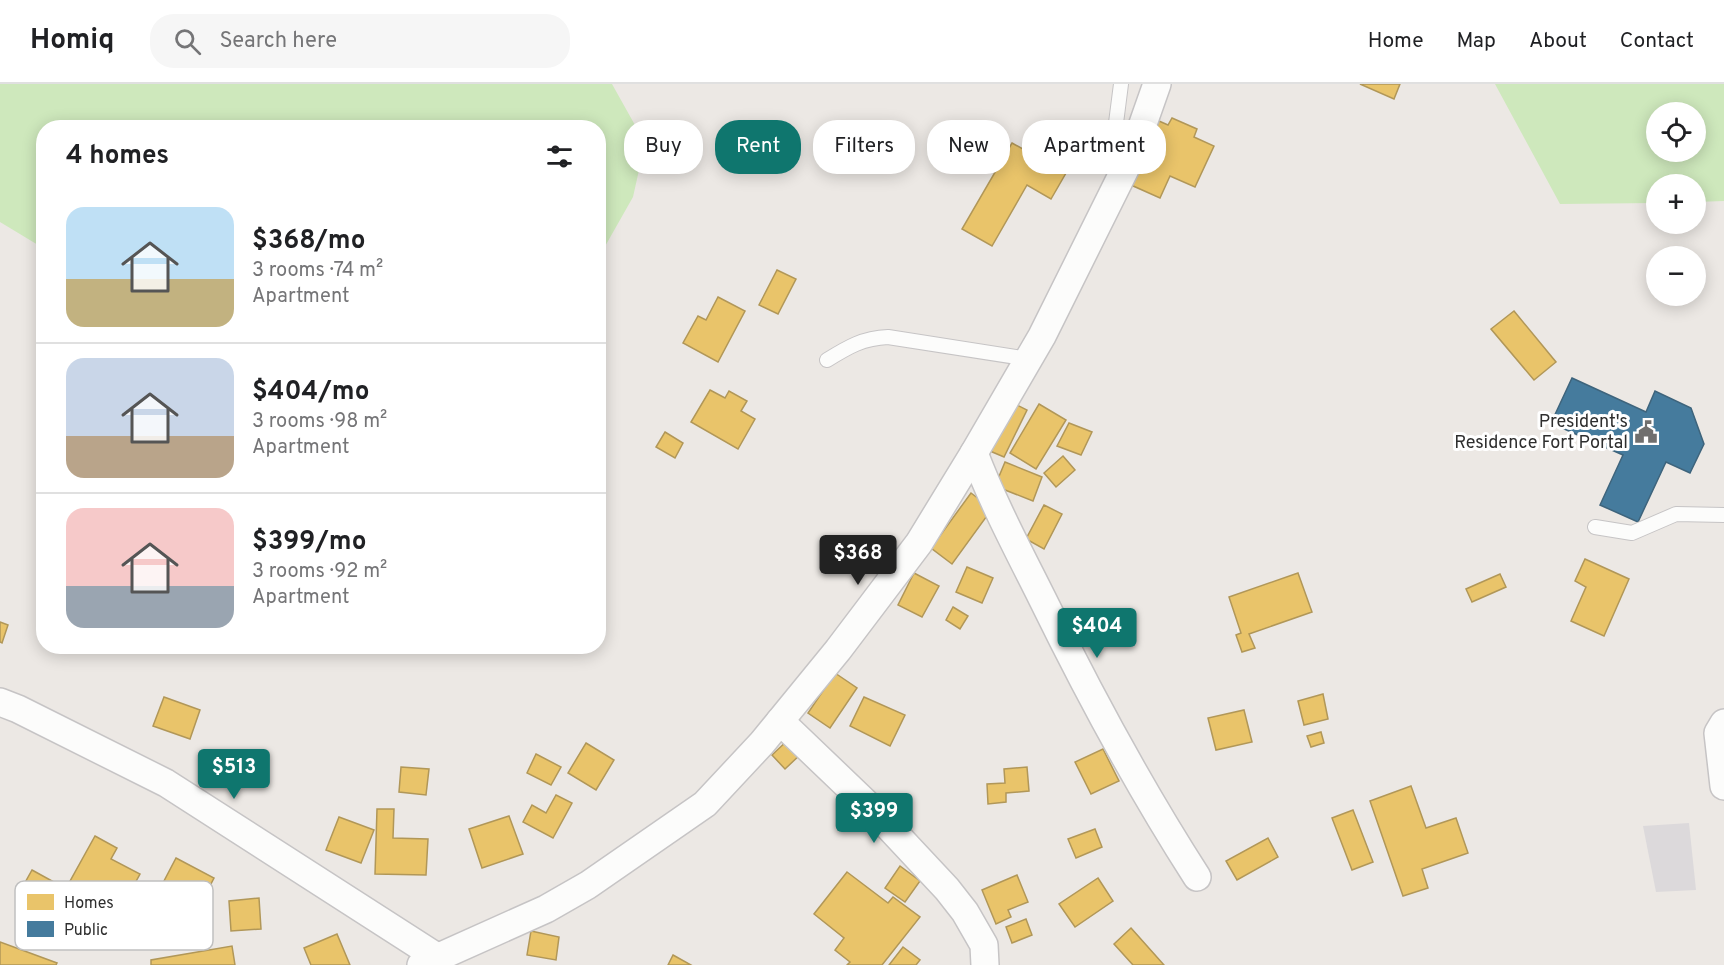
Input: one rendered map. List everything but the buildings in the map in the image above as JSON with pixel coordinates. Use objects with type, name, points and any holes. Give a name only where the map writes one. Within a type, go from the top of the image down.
[{"type":"street","points":[[1144,120],[1157,84]]},
{"type":"street","points":[[0,702],[166,783],[429,961],[469,955],[588,885],[705,804],[780,721],[838,650],[919,543],[1029,359],[1122,174]]},
{"type":"street","points":[[974,453],[987,488],[1083,682],[1156,813],[1197,877]]},
{"type":"street","points":[[780,721],[873,811],[947,889],[965,912],[984,945],[985,965]]},
{"type":"street","points":[[1724,723],[1718,733],[1724,786]]},
{"type":"lane","points":[[1116,120],[1121,84]]},
{"type":"lane","points":[[828,360],[857,342],[874,337],[888,337],[1029,359]]},
{"type":"lane","points":[[1595,527],[1632,533],[1676,514],[1724,515]]},
{"type":"shaded area","points":[[1689,823],[1696,890],[1656,892],[1643,826]]},
{"type":"green space","points":[[0,84],[612,84],[632,120],[624,120],[624,174],[638,174],[633,197],[606,245],[606,120],[36,120],[36,244],[0,222]]},
{"type":"green space","points":[[1495,84],[1724,84],[1724,201],[1706,202],[1706,174],[1646,174],[1646,203],[1560,204]]},
{"type":"place","name":"President's Residence Fort Portal","points":[[1646,432]]}]
